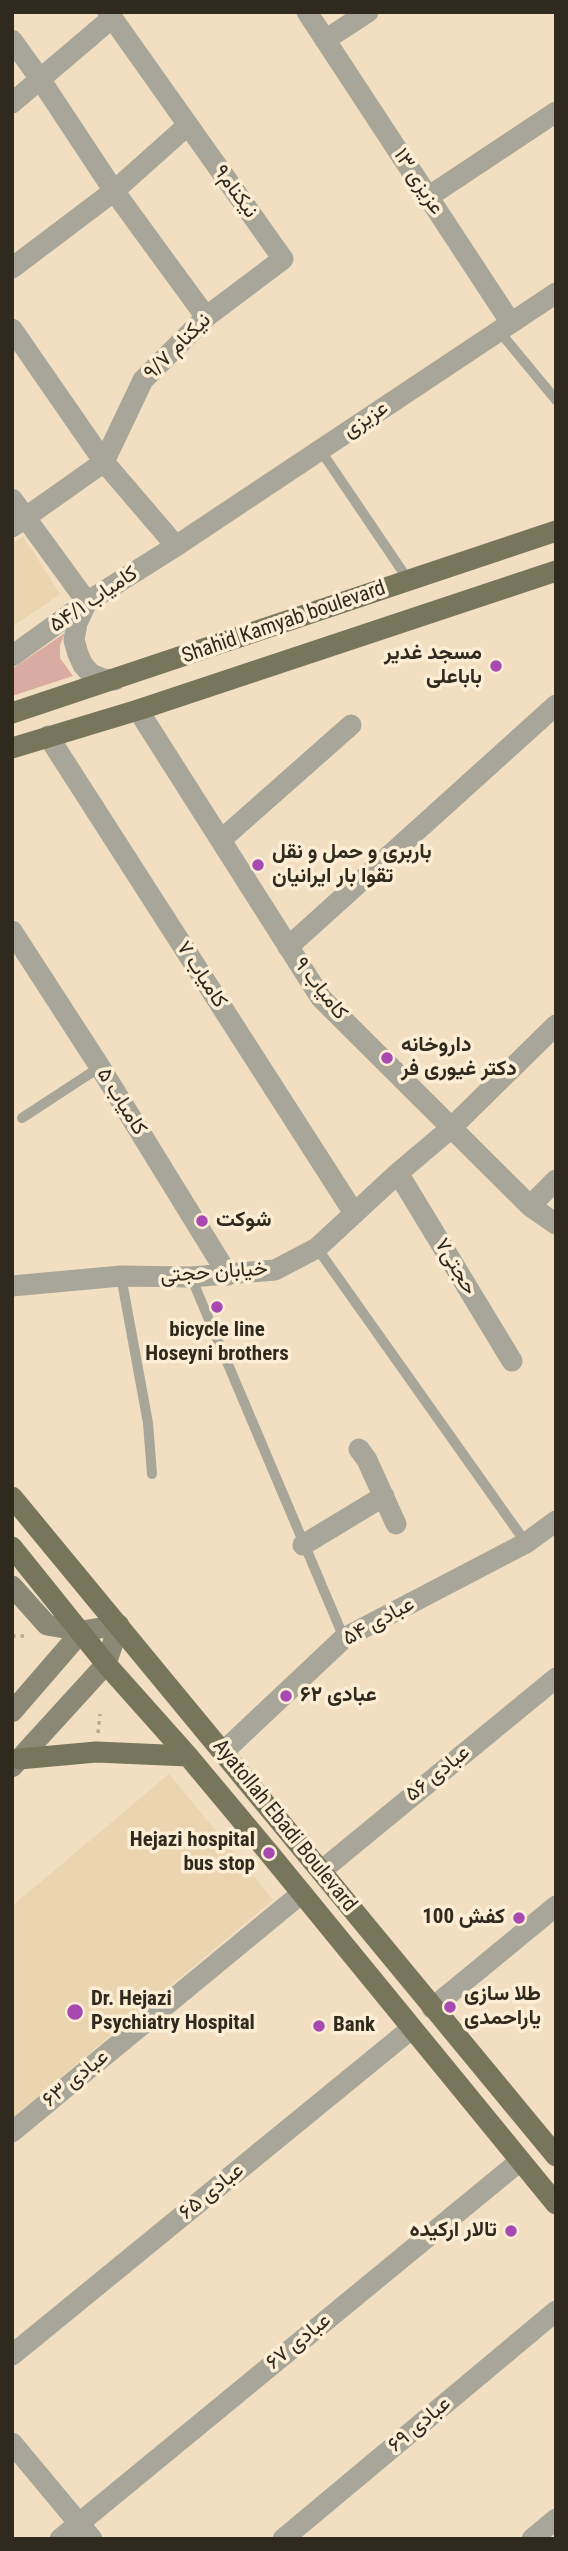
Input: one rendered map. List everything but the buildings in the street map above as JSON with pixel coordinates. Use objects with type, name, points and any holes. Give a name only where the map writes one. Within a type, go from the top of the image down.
[{"type":"main road","name":"Shahid Kamyab boulevard","points":[[12,713],[556,531]]},
{"type":"main road","name":"Shahid Kamyab boulevard","points":[[12,748],[138,710],[556,571]]},
{"type":"main road","name":"Ayatollah Ebadi Boulevard","points":[[12,1497],[432,2008],[553,2146]]},
{"type":"main road","name":"Ayatollah Ebadi Boulevard","points":[[12,1547],[106,1664],[188,1756],[302,1893],[556,2204]]},
{"type":"main road","points":[[12,1586],[47,1625],[82,1631],[119,1625],[106,1664],[16,1763]]},
{"type":"main road","points":[[12,1712],[82,1631]]},
{"type":"main road","points":[[16,1763],[96,1752],[188,1756]]},
{"type":"street","name":"عزیزی ۱۳","points":[[307,12],[428,197],[505,327]]},
{"type":"street","points":[[325,40],[368,12]]},
{"type":"street","points":[[12,103],[110,15]]},
{"type":"street","name":"نیکنام۹","points":[[110,15],[283,259]]},
{"type":"street","points":[[12,40],[114,191],[206,317]]},
{"type":"street","points":[[428,197],[556,112]]},
{"type":"street","points":[[12,268],[114,191],[188,125]]},
{"type":"street","name":"نیکنام ۹/۷","points":[[104,462],[143,380],[206,317],[283,259]]},
{"type":"street","name":"عزیزی","points":[[176,547],[556,293]]},
{"type":"street","points":[[12,329],[104,462],[176,547]]},
{"type":"street","points":[[19,522],[104,462]]},
{"type":"street","points":[[12,499],[19,522],[87,602],[76,623],[75,640],[83,665],[91,674],[115,680]]},
{"type":"street","name":"کامیاب ۵۴/۱","points":[[12,656],[87,602],[176,547]]},
{"type":"street","points":[[288,947],[556,705]]},
{"type":"street","name":"کامیاب ۹","points":[[138,710],[321,999],[530,1206],[556,1224]]},
{"type":"street","points":[[222,839],[351,725]]},
{"type":"street","name":"کامیاب ۷","points":[[48,736],[355,1213]]},
{"type":"street","name":"کامیاب ۵","points":[[14,936],[100,1067],[228,1275]]},
{"type":"street","name":"خیابان حجتی","points":[[12,1286],[121,1276],[191,1277],[275,1270],[317,1248],[450,1129],[556,1025]]},
{"type":"street","name":"حجتی۷","points":[[398,1173],[512,1361]]},
{"type":"street","points":[[530,1206],[556,1180]]},
{"type":"street","points":[[359,1449],[367,1460],[396,1524]]},
{"type":"street","points":[[303,1545],[384,1496]]},
{"type":"street","name":"عبادی ۵۴","points":[[223,1752],[344,1639],[526,1543],[556,1521]]},
{"type":"street","name":"عبادی ۵۶","points":[[321,1871],[556,1678]]},
{"type":"street","name":"عبادی ۶۳","points":[[12,2132],[302,1893]]},
{"type":"street","points":[[432,2008],[556,1906]]},
{"type":"street","name":"عبادی ۶۵","points":[[12,2355],[411,2029]]},
{"type":"street","name":"عبادی ۶۷","points":[[60,2539],[86,2531],[520,2161]]},
{"type":"street","name":"عبادی ۶۹","points":[[283,2539],[556,2311]]},
{"type":"street","points":[[12,2443],[86,2531]]},
{"type":"street","points":[[532,2539],[556,2519]]},
{"type":"lane","points":[[505,327],[556,400]]},
{"type":"lane","points":[[321,451],[409,581]]},
{"type":"lane","points":[[22,1118],[100,1067]]},
{"type":"lane","points":[[317,1248],[526,1543]]},
{"type":"lane","points":[[121,1276],[148,1423],[152,1474]]},
{"type":"lane","points":[[191,1277],[344,1639]]},
{"type":"path","points":[[12,1636],[29,1636]]},
{"type":"shaded area","points":[[23,536],[60,594],[12,627],[12,544]]},
{"type":"shaded area","points":[[65,633],[60,645],[60,658],[73,676],[12,696],[12,669]]},
{"type":"shaded area","name":"Dr. Hejazi Psychiatry Hospital","points":[[169,1774],[273,1900],[12,2118],[12,1906]]},
{"type":"place","name":"مسجد غدیر باباعلی","points":[[496,666]]},
{"type":"place","name":"باربری و حمل و نقل تقوا بار ایرانیان","points":[[258,865]]},
{"type":"place","name":"داروخانه دکتر غیوری فر","points":[[387,1058]]},
{"type":"place","name":"شوكت","points":[[202,1221]]},
{"type":"place","name":"bicycle line Hoseyni brothers","points":[[217,1307]]},
{"type":"place","name":"عبادی ۶۲","points":[[286,1696]]},
{"type":"place","name":"Hejazi hospital bus stop","points":[[269,1853]]},
{"type":"place","name":"کفش 100","points":[[519,1918]]},
{"type":"place","name":"طلا سازی یاراحمدی","points":[[450,2007]]},
{"type":"place","name":"Dr. Hejazi Psychiatry Hospital","points":[[75,2012]]},
{"type":"place","name":"Bank","points":[[319,2026]]},
{"type":"place","name":"تالار ارکیده","points":[[511,2231]]}]
